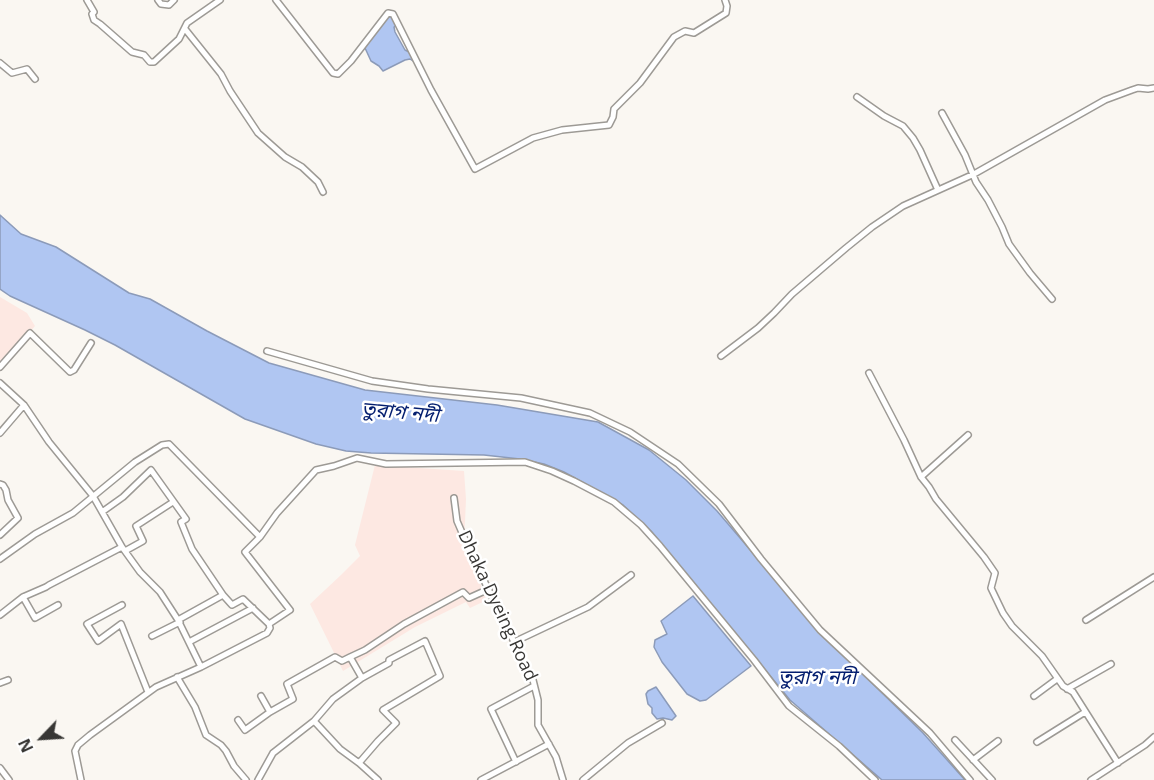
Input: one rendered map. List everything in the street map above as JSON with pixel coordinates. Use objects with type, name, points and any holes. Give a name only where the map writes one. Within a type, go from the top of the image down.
[{"type":"street","points":[[87,0],[94,12],[92,14],[94,20],[129,50],[144,55],[150,62],[154,62],[179,39],[187,23],[220,0]]},
{"type":"street","points":[[158,0],[161,4],[169,5],[174,0]]},
{"type":"street","points":[[276,0],[333,73],[338,75],[388,13],[393,14],[431,90],[474,168],[477,169],[533,138],[562,130],[609,124],[614,109],[640,83],[674,37],[685,31],[694,33],[726,13],[725,0]]},
{"type":"street","points":[[185,29],[221,74],[258,133],[285,157],[302,167],[318,182],[323,192]]},
{"type":"street","points":[[0,63],[12,73],[27,69],[35,79]]},
{"type":"street","points":[[721,356],[758,328],[823,267],[872,227],[903,206],[974,174],[1105,100],[1138,88],[1154,88]]},
{"type":"street","points":[[857,97],[903,126],[920,150],[938,190]]},
{"type":"street","points":[[942,113],[1009,244],[1052,299]]},
{"type":"street","points":[[0,367],[30,333],[70,372],[74,370],[91,343]]},
{"type":"street","points":[[267,351],[372,381],[521,398],[590,413],[630,432],[678,464],[719,504],[749,545],[820,630],[930,733],[970,780]]},
{"type":"street","points":[[868,373],[921,477],[995,573],[991,588],[1003,614],[1042,656],[1063,686],[1073,692],[1118,763]]},
{"type":"street","points":[[0,383],[24,405],[49,442],[93,496],[124,549],[140,572],[160,592],[179,621],[201,667]]},
{"type":"street","points":[[0,433],[24,405]]},
{"type":"street","points":[[921,477],[968,435]]},
{"type":"street","points":[[0,559],[35,534],[73,513],[135,462],[162,445],[169,444],[260,537]]},
{"type":"street","points":[[81,780],[75,752],[78,745],[148,692],[267,633],[270,628],[269,624],[243,599],[232,605],[223,595],[192,549],[181,522],[186,519],[142,458]]},
{"type":"street","points":[[269,624],[291,610],[245,552],[316,470],[357,458],[386,464],[525,462],[552,471],[614,502],[641,525],[740,643],[789,706],[839,746],[875,780]]},
{"type":"street","points":[[102,512],[151,470]]},
{"type":"street","points":[[0,484],[6,490],[8,501],[18,518],[0,535]]},
{"type":"street","name":"Dhaka Dyeing Road","points":[[454,498],[457,521],[473,558],[522,662],[533,680],[538,725],[556,757],[563,780]]},
{"type":"street","points":[[0,615],[23,597],[143,541],[136,526],[173,502]]},
{"type":"street","points":[[514,642],[588,607],[631,575]]},
{"type":"street","points":[[1086,620],[1154,577]]},
{"type":"street","points":[[238,720],[245,730],[293,699],[287,684],[335,657],[342,661],[365,650],[404,624],[463,592],[469,598],[489,589]]},
{"type":"street","points":[[152,636],[223,595]]},
{"type":"street","points":[[23,597],[35,618],[58,605]]},
{"type":"street","points":[[122,605],[87,624],[98,641],[121,624],[148,692]]},
{"type":"street","points":[[189,642],[253,608]]},
{"type":"street","points":[[258,780],[273,753],[314,721],[333,699],[362,678],[389,663],[389,660],[425,641],[441,676],[383,710],[396,723],[359,763]]},
{"type":"street","points":[[350,657],[362,678]]},
{"type":"street","points":[[1067,689],[1111,664]]},
{"type":"street","points":[[177,677],[195,707],[206,735],[221,745],[246,780]]},
{"type":"street","points":[[1034,696],[1057,679]]},
{"type":"street","points":[[0,683],[8,680]]},
{"type":"street","points":[[516,762],[491,709],[534,686]]},
{"type":"street","points":[[261,696],[270,712]]},
{"type":"street","points":[[1037,742],[1085,712]]},
{"type":"street","points":[[314,721],[340,748],[378,780]]},
{"type":"street","points":[[583,780],[628,743],[662,723]]},
{"type":"street","points":[[1091,780],[1154,737]]},
{"type":"street","points":[[955,740],[992,780]]},
{"type":"street","points":[[973,760],[998,741]]},
{"type":"street","points":[[482,780],[549,744]]},
{"type":"street","points":[[0,768],[9,780]]},
{"type":"shaded area","points":[[0,297],[27,313],[35,326],[0,368]]},
{"type":"shaded area","points":[[375,465],[464,471],[466,499],[464,544],[487,600],[470,608],[466,602],[415,627],[343,671],[310,604],[360,556],[355,545]]},
{"type":"water","points":[[387,17],[393,17],[397,25],[394,27],[395,32],[405,50],[415,59],[405,60],[383,71],[371,61],[365,48]]},
{"type":"water","name":"তুরাগ নদী","points":[[0,215],[21,234],[56,247],[129,293],[150,299],[269,363],[365,390],[497,405],[598,422],[649,450],[686,480],[717,511],[822,634],[923,733],[965,780],[882,780],[790,700],[651,531],[623,505],[564,472],[544,464],[520,459],[484,455],[371,453],[346,451],[316,444],[245,419],[115,345],[10,296],[0,289]]},
{"type":"water","points":[[693,596],[751,666],[706,700],[700,701],[687,694],[662,662],[654,647],[655,640],[667,634],[661,621]]},
{"type":"water","points":[[656,687],[676,716],[672,720],[657,719],[652,713],[646,694]]}]
